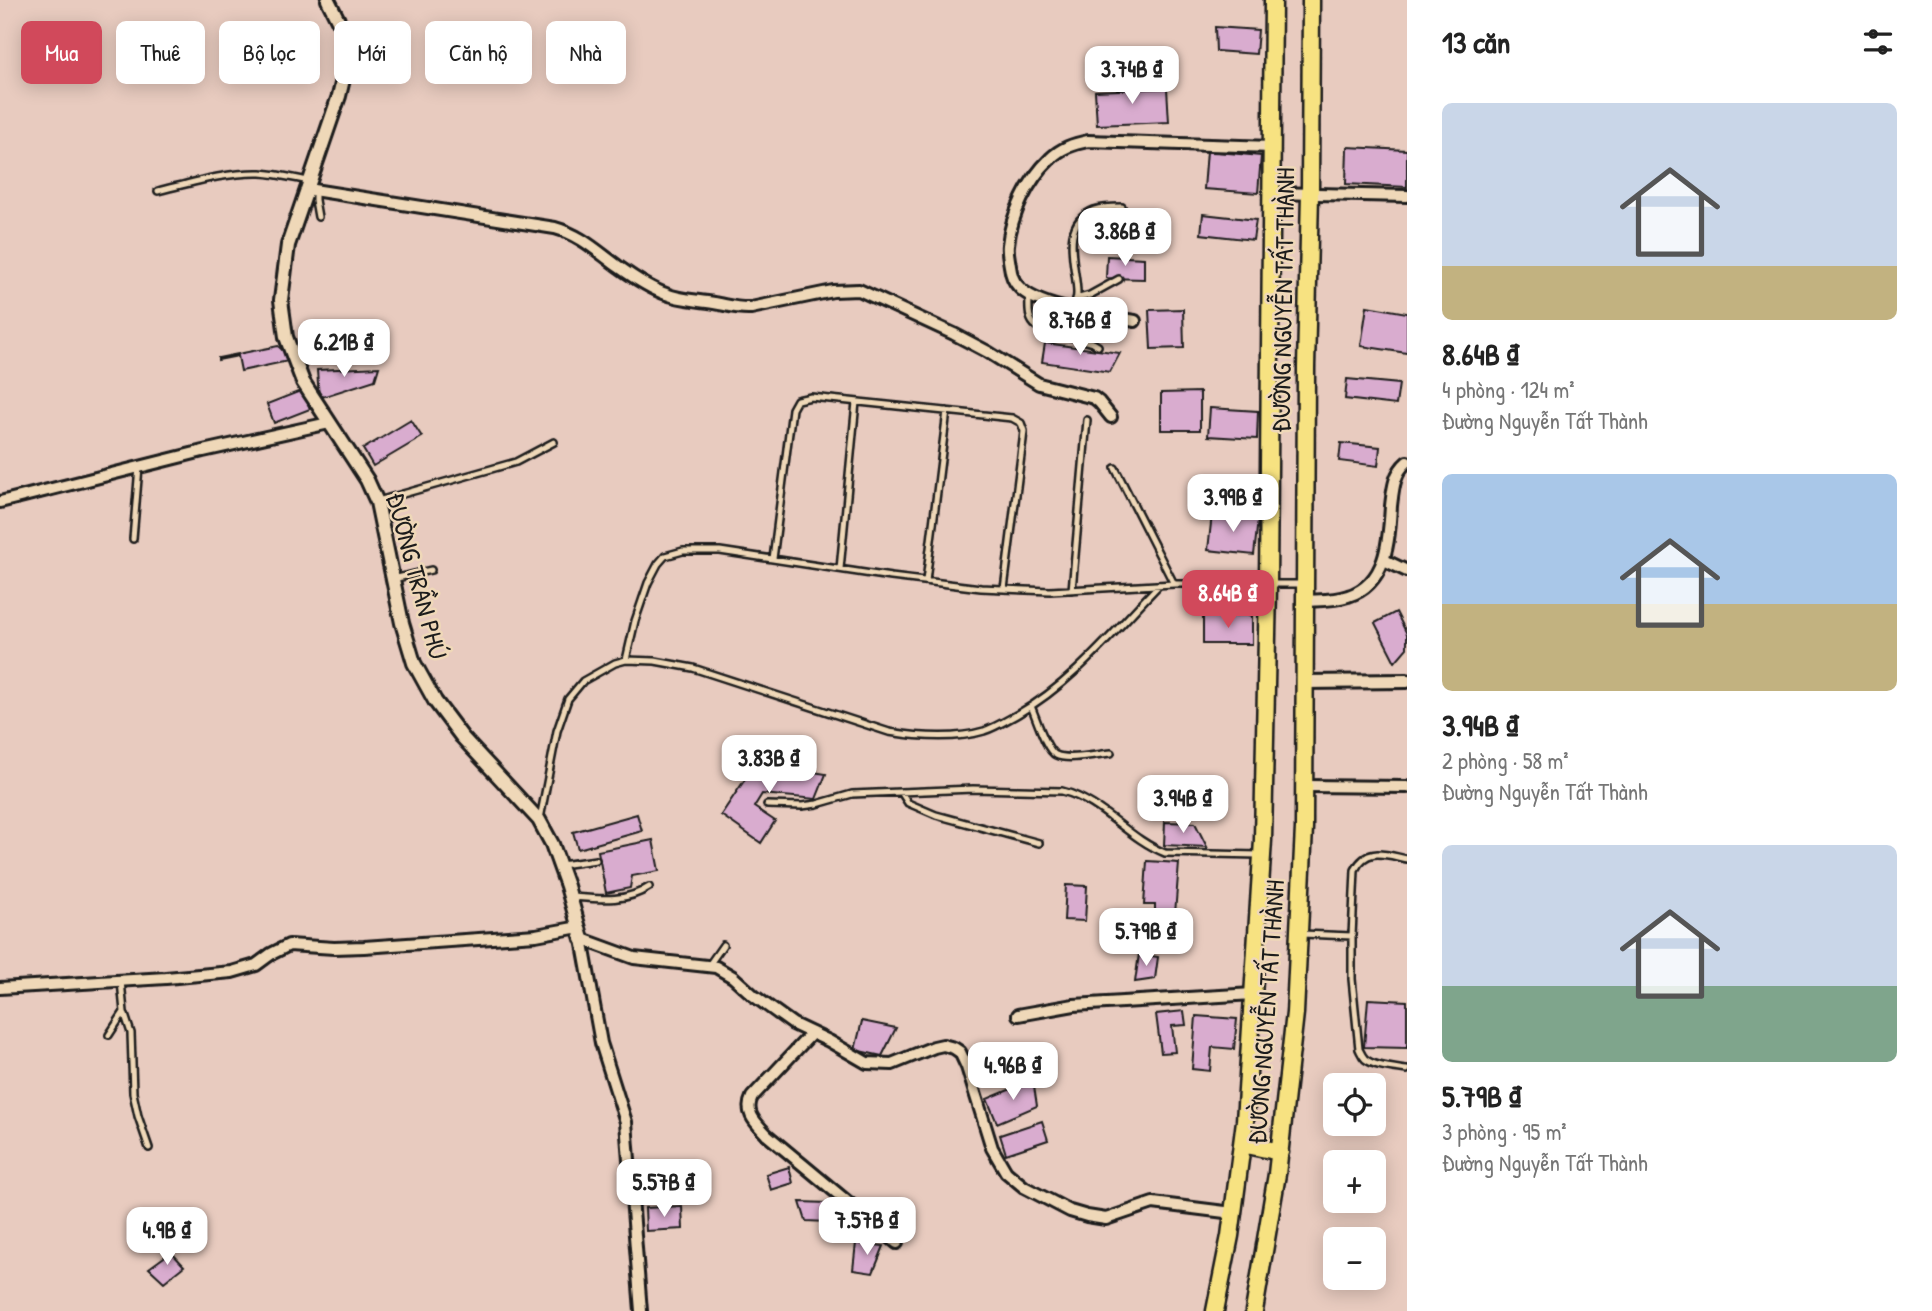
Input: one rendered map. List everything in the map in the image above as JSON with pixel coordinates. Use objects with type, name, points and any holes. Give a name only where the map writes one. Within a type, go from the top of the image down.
[{"type":"main road","name":"ĐƯỜNG NGUYỄN TẤT THÀNH","points":[[1215,1311],[1233,1213],[1242,1144],[1262,855],[1268,584],[1273,0]]},
{"type":"main road","name":"ĐƯỜNG NGUYỄN TẤT THÀNH","points":[[1254,1311],[1280,1152],[1294,1013],[1305,786],[1303,682],[1311,0]]},
{"type":"main road","points":[[1242,1144],[1280,1152]]},
{"type":"street","name":"ĐƯỜNG TRẦN PHÚ","points":[[328,0],[344,32],[346,66],[310,187],[288,245],[281,300],[282,318],[292,356],[303,382],[367,480],[377,502],[402,623],[414,663],[423,681],[462,737],[539,820],[560,865],[581,933]]},
{"type":"street","points":[[1135,321],[1075,304],[1029,296],[1016,285],[1007,248],[1010,229],[1021,200],[1033,180],[1049,160],[1063,149],[1088,141],[1272,147]]},
{"type":"street","points":[[310,187],[568,231],[647,285],[676,297],[744,309],[833,290],[859,290],[989,352],[1039,384],[1094,398],[1111,417]]},
{"type":"street","points":[[1272,193],[1407,196]]},
{"type":"street","points":[[0,502],[204,451],[330,423]]},
{"type":"street","points":[[1305,601],[1350,596],[1366,586],[1379,573],[1390,530],[1394,481],[1401,467],[1407,462]]},
{"type":"street","points":[[1384,560],[1407,571]]},
{"type":"street","points":[[1303,682],[1407,681]]},
{"type":"street","points":[[1305,786],[1407,787]]},
{"type":"street","points":[[581,933],[601,1043],[626,1122],[641,1311]]},
{"type":"street","points":[[1,991],[232,972],[256,965],[289,945],[334,948],[581,933],[635,958],[709,965],[722,970],[793,1024],[830,1041],[857,1059],[874,1065],[899,1062],[943,1045],[954,1048],[960,1052],[967,1067],[992,1147],[1006,1172],[1037,1195],[1070,1211],[1106,1219],[1153,1203],[1233,1213]]},
{"type":"street","points":[[1018,1015],[1074,1005],[1253,994]]},
{"type":"street","points":[[812,1033],[752,1097],[748,1104],[751,1118],[767,1135],[897,1243]]},
{"type":"lane","points":[[158,191],[242,173],[263,173],[310,187],[318,217]]},
{"type":"lane","points":[[1119,279],[1075,304],[1071,254],[1077,225],[1085,214],[1097,208],[1122,207]]},
{"type":"lane","points":[[1029,296],[1032,324],[1098,346]]},
{"type":"lane","points":[[773,559],[792,409],[797,400],[810,397],[1012,418],[1021,423],[1023,440],[1004,589]]},
{"type":"lane","points":[[840,569],[856,402]]},
{"type":"lane","points":[[926,582],[947,411]]},
{"type":"lane","points":[[1072,590],[1087,419]]},
{"type":"lane","points":[[377,502],[516,462],[554,442]]},
{"type":"lane","points":[[133,539],[139,467]]},
{"type":"lane","points":[[1115,468],[1174,584]]},
{"type":"lane","points":[[626,660],[648,583],[664,556],[683,551],[720,551],[981,588],[1072,590],[1159,584],[1305,584]]},
{"type":"lane","points":[[393,579],[431,570]]},
{"type":"lane","points":[[539,820],[557,731],[568,699],[575,689],[593,674],[615,663],[626,660],[655,661],[693,668],[889,732],[913,736],[954,737],[985,731],[998,725],[1056,689],[1159,584]]},
{"type":"lane","points":[[1031,706],[1054,755],[1065,758],[1111,752]]},
{"type":"lane","points":[[767,805],[817,804],[852,794],[973,789],[1062,791],[1091,804],[1152,849],[1165,853],[1262,855]]},
{"type":"lane","points":[[901,792],[908,803],[936,815],[1039,843]]},
{"type":"lane","points":[[1407,859],[1372,854],[1360,861],[1355,870],[1352,936],[1352,979],[1362,1057],[1374,1063],[1407,1070]]},
{"type":"lane","points":[[560,865],[596,860]]},
{"type":"lane","points":[[571,897],[617,899],[629,897],[649,887]]},
{"type":"lane","points":[[1298,934],[1352,936]]},
{"type":"lane","points":[[709,965],[723,945]]},
{"type":"lane","points":[[121,981],[124,1012],[131,1033],[133,1093],[149,1148]]},
{"type":"lane","points":[[109,1035],[124,1012]]},
{"type":"building","points":[[1215,27],[1258,30],[1256,54],[1216,51]]},
{"type":"building","points":[[1167,88],[1169,122],[1097,125],[1095,91]]},
{"type":"building","points":[[1347,147],[1407,150],[1407,187],[1346,184]]},
{"type":"building","points":[[1207,151],[1261,156],[1258,193],[1204,189]]},
{"type":"building","points":[[1203,214],[1256,220],[1253,240],[1201,234]]},
{"type":"building","points":[[1107,256],[1144,258],[1144,279],[1106,278]]},
{"type":"building","points":[[1367,306],[1407,313],[1407,353],[1361,346]]},
{"type":"building","points":[[1183,309],[1184,348],[1151,349],[1149,310]]},
{"type":"building","points":[[1045,343],[1120,353],[1110,372],[1042,362]]},
{"type":"building","points":[[278,346],[293,360],[241,371],[238,356],[218,360],[218,358]]},
{"type":"building","points":[[379,367],[375,380],[319,398],[317,370]]},
{"type":"building","points":[[1347,379],[1399,384],[1396,405],[1345,399]]},
{"type":"building","points":[[303,390],[310,409],[274,423],[267,404]]},
{"type":"building","points":[[1200,392],[1200,430],[1161,430],[1161,393]]},
{"type":"building","points":[[1210,408],[1258,411],[1257,439],[1208,436]]},
{"type":"building","points":[[411,420],[422,437],[373,466],[363,449]]},
{"type":"building","points":[[1341,443],[1380,447],[1378,466],[1339,461]]},
{"type":"building","points":[[1212,514],[1258,519],[1254,555],[1208,550]]},
{"type":"building","points":[[1396,612],[1407,634],[1407,648],[1395,662],[1375,623]]},
{"type":"building","points":[[1252,615],[1252,644],[1203,644],[1203,616]]},
{"type":"building","points":[[756,763],[826,774],[816,799],[762,794],[754,807],[775,821],[761,843],[721,815]]},
{"type":"building","points":[[637,814],[642,831],[578,849],[573,832]]},
{"type":"building","points":[[1165,822],[1195,823],[1207,847],[1164,845]]},
{"type":"building","points":[[653,840],[659,871],[632,876],[630,888],[606,893],[598,851]]},
{"type":"building","points":[[1147,861],[1179,863],[1175,914],[1155,912],[1155,905],[1144,905]]},
{"type":"building","points":[[1066,885],[1087,886],[1085,921],[1064,920]]},
{"type":"building","points":[[1139,954],[1158,957],[1155,979],[1135,982]]},
{"type":"building","points":[[1368,999],[1407,1001],[1407,1048],[1364,1047]]},
{"type":"building","points":[[1184,1011],[1186,1025],[1172,1026],[1175,1052],[1161,1053],[1156,1014]]},
{"type":"building","points":[[1196,1016],[1237,1019],[1234,1049],[1212,1047],[1210,1071],[1192,1069]]},
{"type":"building","points":[[862,1021],[896,1028],[882,1056],[855,1050]]},
{"type":"building","points":[[1033,1080],[1037,1106],[997,1123],[987,1099]]},
{"type":"building","points":[[1042,1121],[1048,1140],[1006,1154],[1000,1135]]},
{"type":"building","points":[[789,1167],[793,1183],[771,1190],[766,1174]]},
{"type":"building","points":[[800,1202],[828,1203],[828,1222],[806,1221]]},
{"type":"building","points":[[682,1206],[683,1229],[646,1231],[645,1208]]},
{"type":"building","points":[[856,1243],[884,1246],[873,1273],[853,1270]]},
{"type":"building","points":[[171,1252],[184,1266],[164,1282],[149,1268]]}]
